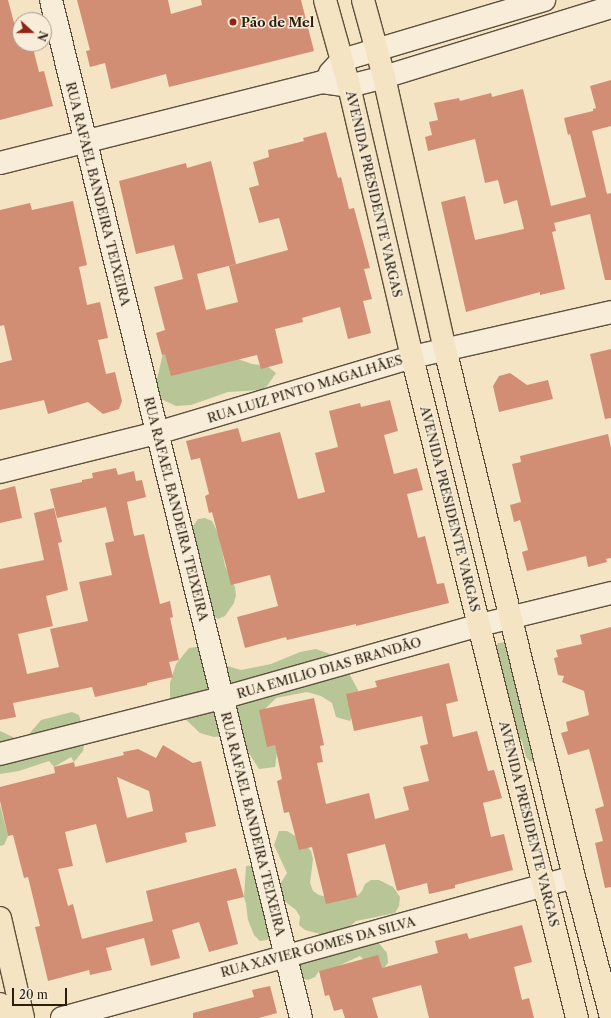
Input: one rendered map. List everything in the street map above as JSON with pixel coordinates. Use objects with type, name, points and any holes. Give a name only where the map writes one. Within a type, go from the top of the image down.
[{"type":"main road","name":"AVENIDA PRESIDENTE VARGAS","points":[[325,0],[349,86],[412,357],[577,1018]]},
{"type":"main road","points":[[363,0],[378,50],[445,348],[512,617],[574,877],[611,1016]]},
{"type":"main road","points":[[0,918],[23,1018]]},
{"type":"main road","points":[[0,1004],[15,1018]]},
{"type":"street","name":"RUA RAFAEL BANDEIRA TEIXEIRA","points":[[50,0],[301,1018]]},
{"type":"street","points":[[322,82],[342,60],[544,0]]},
{"type":"street","points":[[0,163],[322,82],[349,86],[384,77],[611,7]]},
{"type":"street","name":"RUA LUIZ PINTO MAGALHÃES","points":[[0,472],[157,433],[445,348],[611,312]]},
{"type":"street","name":"RUA EMILIO DIAS BRANDÃO","points":[[0,754],[222,698],[480,625],[611,593]]},
{"type":"street","name":"RUA XAVIER GOMES DA SILVA","points":[[62,1018],[574,877]]},
{"type":"green space","points":[[163,353],[238,359],[252,364],[267,366],[276,373],[267,386],[261,390],[228,392],[191,405],[176,406],[161,399],[157,393],[156,384]]},
{"type":"green space","points":[[205,518],[212,521],[219,535],[225,566],[235,587],[236,595],[234,603],[225,616],[218,619],[211,615],[189,532],[198,519]]},
{"type":"green space","points":[[506,642],[537,757],[531,762],[526,757],[522,741],[517,736],[494,650],[498,643]]},
{"type":"green space","points":[[204,646],[227,666],[241,670],[271,664],[300,652],[316,649],[330,654],[343,662],[358,690],[356,706],[350,721],[336,717],[332,703],[321,696],[307,692],[276,698],[265,709],[277,752],[275,767],[259,769],[242,742],[229,735],[214,737],[200,733],[177,711],[170,698],[170,683],[176,664],[189,648]]},
{"type":"green space","points":[[72,712],[79,715],[85,737],[83,751],[74,762],[71,757],[54,767],[49,761],[19,771],[0,774],[0,731],[17,739],[25,739],[41,720]]},
{"type":"green space","points":[[0,805],[8,836],[4,845],[0,846]]},
{"type":"green space","points":[[279,831],[287,831],[300,839],[311,851],[313,859],[310,883],[313,891],[319,895],[327,897],[342,895],[357,896],[362,891],[365,884],[371,880],[379,880],[393,887],[400,897],[399,906],[395,913],[356,921],[336,936],[305,930],[299,925],[300,917],[296,910],[283,900],[279,886],[287,873],[274,845]]},
{"type":"green space","points":[[254,865],[272,935],[267,940],[260,941],[254,935],[248,920],[244,897],[246,866]]},
{"type":"green space","points":[[377,941],[387,953],[388,963],[383,969],[365,961],[360,956],[338,966],[319,971],[315,977],[308,980],[301,978],[295,964]]},
{"type":"building","points":[[0,0],[8,0],[12,15],[12,52],[34,52],[39,72],[44,71],[53,106],[0,120]]},
{"type":"building","points":[[77,0],[168,0],[171,14],[202,5],[201,0],[301,0],[314,51],[169,87],[166,74],[111,89],[105,63],[90,67],[86,51],[90,50]]},
{"type":"building","points":[[611,80],[611,126],[592,131],[607,194],[611,193],[611,280],[605,280],[590,214],[554,223],[556,231],[552,232],[565,289],[540,295],[540,292],[466,312],[441,202],[465,196],[475,240],[524,229],[517,200],[504,204],[498,180],[485,183],[475,139],[428,151],[425,137],[432,135],[429,122],[438,120],[434,103],[459,98],[460,101],[491,93],[492,97],[523,89],[551,206],[586,197],[570,134],[568,135],[564,118],[593,111],[593,109],[596,108],[590,86]]},
{"type":"building","points":[[326,132],[338,178],[341,177],[349,209],[354,208],[370,268],[364,269],[372,299],[363,301],[371,333],[348,339],[340,307],[302,318],[303,322],[275,329],[283,363],[261,369],[257,355],[171,376],[165,354],[162,355],[156,333],[165,330],[154,287],[183,279],[174,245],[136,254],[119,181],[186,163],[187,168],[211,161],[236,264],[197,274],[206,310],[238,302],[229,266],[288,250],[279,218],[259,223],[249,188],[259,185],[253,162],[269,157],[268,150],[304,141],[303,138]]},
{"type":"building","points":[[73,201],[87,265],[79,267],[87,305],[100,302],[108,338],[98,340],[106,374],[115,372],[122,401],[119,409],[103,414],[88,402],[48,414],[44,400],[0,410],[0,363],[12,360],[4,325],[0,326],[0,210],[30,203],[32,210]]},
{"type":"building","points":[[611,349],[611,418],[605,419],[590,354]]},
{"type":"building","points":[[510,373],[527,385],[548,380],[553,399],[499,412],[493,386],[499,376]]},
{"type":"building","points":[[390,400],[398,431],[384,435],[394,474],[417,468],[423,490],[407,494],[418,538],[425,536],[437,584],[444,583],[449,603],[356,626],[356,624],[287,640],[286,637],[245,648],[237,617],[278,606],[270,575],[231,585],[212,512],[209,513],[205,496],[209,494],[200,458],[191,460],[186,441],[238,428],[242,442],[280,432],[298,499],[325,492],[315,453],[338,447],[329,411],[360,403],[361,407]]},
{"type":"building","points":[[608,434],[611,448],[611,558],[606,559],[607,562],[588,567],[586,556],[527,571],[522,552],[528,550],[520,520],[514,522],[510,505],[521,502],[512,464],[521,462],[520,456]]},
{"type":"building","points":[[116,468],[118,475],[134,471],[136,481],[142,480],[146,497],[127,502],[134,536],[144,534],[160,604],[170,601],[173,617],[170,618],[179,660],[169,662],[173,677],[147,683],[147,685],[95,697],[92,687],[13,703],[16,717],[0,720],[0,569],[44,560],[34,513],[54,508],[62,542],[58,543],[68,590],[46,596],[53,626],[18,634],[27,674],[59,667],[50,629],[88,621],[79,582],[112,575],[105,543],[114,541],[106,507],[57,518],[50,489],[82,482],[82,480],[93,478],[92,473]]},
{"type":"building","points":[[15,486],[22,518],[0,523],[0,490]]},
{"type":"building","points":[[611,627],[611,887],[605,888],[595,843],[603,841],[595,809],[604,806],[589,749],[568,755],[561,733],[568,731],[566,722],[589,715],[584,691],[562,682],[564,676],[558,675],[554,658],[558,657],[556,650],[582,644],[580,635]]},
{"type":"building","points":[[449,663],[458,701],[446,704],[453,737],[477,731],[488,771],[494,770],[502,798],[483,803],[491,837],[504,834],[513,870],[455,885],[455,888],[429,894],[427,883],[397,891],[385,844],[347,854],[357,897],[326,904],[312,847],[299,850],[289,812],[284,813],[277,781],[282,779],[275,745],[267,747],[259,710],[314,698],[324,745],[320,746],[323,762],[317,763],[326,804],[369,793],[375,819],[409,810],[403,787],[429,781],[420,746],[428,744],[422,716],[354,731],[346,694],[377,687],[375,681]]},
{"type":"building","points":[[163,745],[193,763],[201,761],[216,826],[185,833],[187,842],[106,863],[96,824],[65,832],[73,866],[58,869],[68,906],[73,904],[82,939],[153,921],[146,891],[236,868],[244,897],[227,901],[238,944],[209,952],[199,922],[172,930],[180,958],[151,966],[144,938],[106,948],[112,970],[90,975],[89,970],[48,981],[35,927],[40,926],[28,877],[24,878],[13,835],[8,836],[0,801],[0,787],[55,773],[54,767],[74,762],[75,767],[124,755],[123,752],[138,749],[156,758]],"holes":[[[117,777],[149,791],[153,811],[127,818]]]},
{"type":"building","points":[[522,925],[532,962],[514,967],[522,1000],[529,998],[534,1018],[429,1018],[421,985],[372,998],[378,1018],[345,1018],[342,1009],[334,1011],[329,995],[325,996],[319,971],[378,955],[382,968],[438,953],[435,941],[467,933],[469,939]]},
{"type":"building","points":[[270,986],[277,1013],[259,1018],[193,1018],[193,1013],[254,997],[252,990]]},
{"type":"place","name":"Pão de Mel","points":[[233,22]]}]
